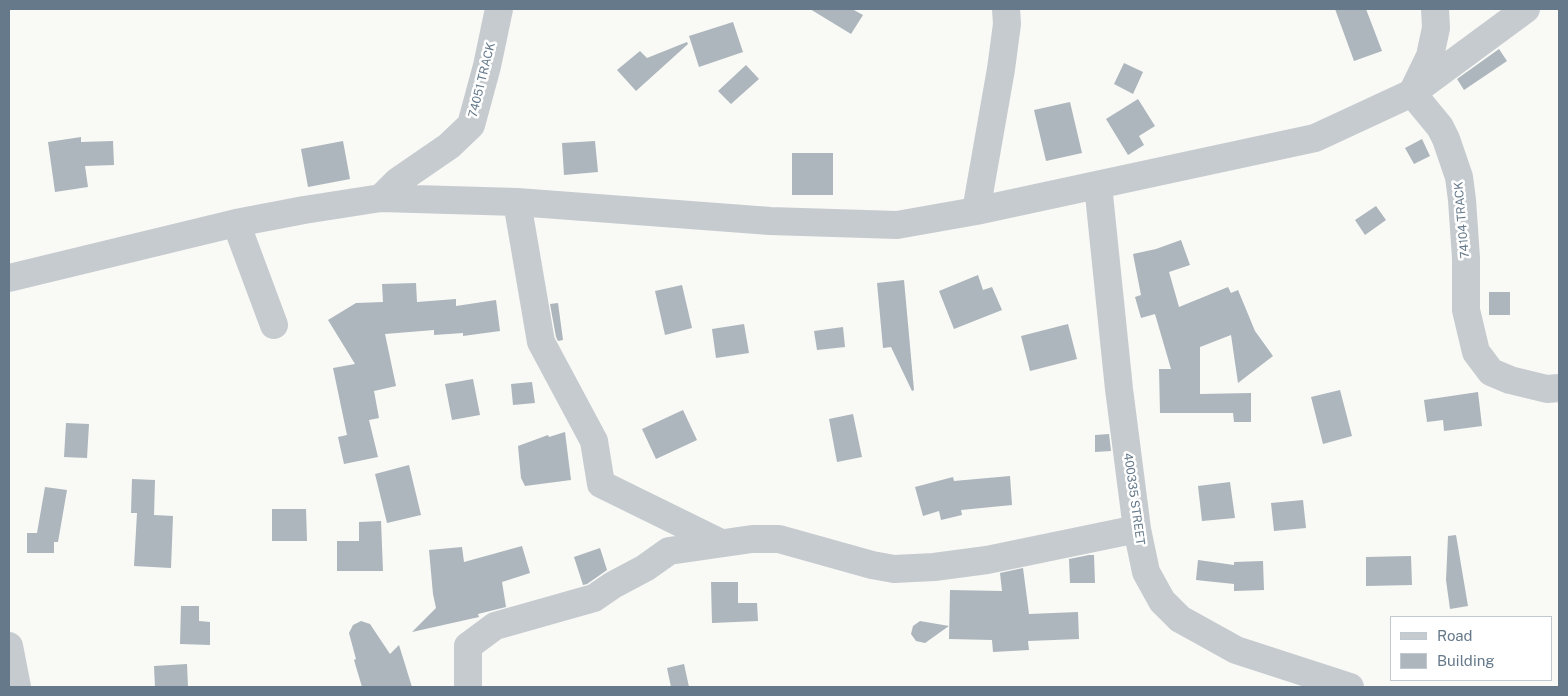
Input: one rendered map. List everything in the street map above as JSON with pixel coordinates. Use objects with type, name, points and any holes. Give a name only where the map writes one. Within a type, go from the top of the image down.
[{"type":"street","name":"74051 TRACK","points":[[381,198],[398,181],[449,146],[471,125],[487,66],[499,9]]},
{"type":"street","points":[[976,211],[1001,69],[1006,9]]},
{"type":"street","points":[[1412,93],[1430,56],[1436,28],[1435,9]]},
{"type":"street","points":[[9,278],[236,223],[381,198],[517,202],[770,221],[897,225],[976,211],[1315,138],[1412,93],[1526,9]]},
{"type":"street","name":"74104 TRACK","points":[[1412,93],[1440,127],[1446,138],[1458,177],[1462,200],[1466,258],[1466,310],[1476,352],[1491,372],[1510,380],[1547,389],[1559,388]]},
{"type":"street","name":"400335 STREET","points":[[1098,185],[1119,389],[1137,529],[1146,572],[1162,601],[1180,619],[1236,650],[1350,687]]},
{"type":"street","points":[[517,202],[541,342],[594,441],[601,484],[721,543]]},
{"type":"street","points":[[236,223],[274,325]]},
{"type":"street","points":[[468,687],[468,646],[495,626],[594,598],[613,585],[645,568],[669,551],[752,538],[779,539],[872,565],[894,569],[924,568],[987,560],[1137,529]]},
{"type":"street","points":[[9,646],[17,687]]},
{"type":"building","points":[[810,9],[852,9],[863,15],[851,34]]},
{"type":"building","points":[[1335,9],[1366,9],[1382,51],[1354,61]]},
{"type":"building","points":[[733,22],[743,52],[699,67],[689,36]]},
{"type":"building","points":[[687,42],[688,44],[636,91],[617,70],[640,51],[647,58]]},
{"type":"building","points":[[1499,49],[1507,61],[1464,90],[1457,79]]},
{"type":"building","points":[[1124,63],[1143,72],[1133,94],[1114,84]]},
{"type":"building","points":[[746,65],[759,79],[731,104],[718,91]]},
{"type":"building","points":[[1138,99],[1155,126],[1139,136],[1144,145],[1128,155],[1106,119]]},
{"type":"building","points":[[1070,102],[1082,153],[1046,161],[1034,110]]},
{"type":"building","points":[[81,137],[81,142],[113,141],[114,165],[85,166],[88,187],[55,192],[48,142]]},
{"type":"building","points":[[1422,139],[1430,156],[1414,164],[1405,148]]},
{"type":"building","points":[[343,141],[350,179],[308,187],[301,149]]},
{"type":"building","points":[[595,141],[598,172],[564,175],[562,143]]},
{"type":"building","points":[[792,153],[833,153],[833,195],[792,195]]},
{"type":"building","points":[[1376,206],[1386,220],[1365,235],[1355,220]]},
{"type":"building","points":[[1181,240],[1190,265],[1169,272],[1179,307],[1228,287],[1231,293],[1238,290],[1255,331],[1273,356],[1238,383],[1231,335],[1200,347],[1200,394],[1251,393],[1251,422],[1234,422],[1233,413],[1160,413],[1159,369],[1171,369],[1155,314],[1141,318],[1135,297],[1141,295],[1133,254],[1156,249]]},
{"type":"building","points":[[978,275],[983,290],[992,287],[1002,310],[954,329],[939,291]]},
{"type":"building","points":[[904,280],[914,390],[912,391],[891,347],[883,348],[877,283]]},
{"type":"building","points":[[416,283],[417,302],[456,299],[456,306],[496,300],[500,331],[463,336],[463,333],[434,335],[434,330],[385,334],[396,386],[374,391],[379,418],[369,420],[378,457],[344,464],[338,437],[347,435],[333,368],[355,364],[328,320],[356,303],[383,302],[382,284]]},
{"type":"building","points":[[682,285],[692,328],[665,335],[655,291]]},
{"type":"building","points":[[1489,292],[1510,292],[1510,315],[1489,315]]},
{"type":"building","points":[[558,303],[563,340],[558,341],[550,304]]},
{"type":"building","points":[[744,324],[749,353],[716,358],[712,329]]},
{"type":"building","points":[[1068,324],[1077,359],[1030,371],[1021,336]]},
{"type":"building","points":[[843,327],[845,347],[817,350],[814,331]]},
{"type":"building","points":[[473,379],[480,415],[452,420],[445,384]]},
{"type":"building","points":[[532,382],[535,403],[513,405],[511,384]]},
{"type":"building","points":[[1340,390],[1352,436],[1323,444],[1311,397]]},
{"type":"building","points":[[1478,392],[1482,426],[1444,431],[1443,420],[1427,422],[1424,400]]},
{"type":"building","points":[[683,410],[697,440],[656,459],[642,429]]},
{"type":"building","points":[[853,414],[862,457],[837,462],[829,419]]},
{"type":"building","points":[[66,423],[89,424],[87,458],[64,457]]},
{"type":"building","points":[[565,432],[571,480],[525,486],[521,478],[518,446],[548,435],[549,437]]},
{"type":"building","points":[[1109,434],[1111,451],[1095,452],[1095,435]]},
{"type":"building","points":[[409,465],[421,515],[387,523],[375,474]]},
{"type":"building","points":[[1010,476],[1012,505],[961,510],[962,515],[941,520],[939,511],[923,516],[915,487],[953,477],[954,481]]},
{"type":"building","points":[[132,479],[155,480],[154,515],[173,516],[171,568],[134,566],[137,513],[131,513]]},
{"type":"building","points":[[1230,482],[1235,518],[1202,521],[1198,486]]},
{"type":"building","points":[[45,487],[67,490],[58,542],[54,542],[54,553],[27,553],[27,533],[37,533]]},
{"type":"building","points":[[1303,500],[1306,528],[1274,531],[1271,503]]},
{"type":"building","points":[[272,509],[306,509],[307,541],[272,541]]},
{"type":"building","points":[[381,521],[383,571],[337,571],[337,541],[359,541],[359,522]]},
{"type":"building","points":[[1456,535],[1468,606],[1450,609],[1446,580],[1448,536]]},
{"type":"building","points":[[522,546],[530,573],[502,582],[506,607],[478,614],[479,617],[412,632],[436,608],[429,550],[462,547],[464,562]]},
{"type":"building","points":[[600,548],[607,570],[583,585],[574,557]]},
{"type":"building","points":[[1094,555],[1095,583],[1070,583],[1069,559]]},
{"type":"building","points":[[1411,556],[1412,585],[1366,586],[1366,557]]},
{"type":"building","points":[[1198,560],[1234,565],[1234,562],[1263,561],[1264,590],[1234,591],[1234,584],[1196,580]]},
{"type":"building","points":[[1023,568],[1029,614],[1078,612],[1079,639],[1028,641],[1029,650],[993,652],[992,640],[949,639],[950,590],[1002,591],[1000,573]]},
{"type":"building","points":[[711,582],[738,582],[738,603],[757,603],[758,621],[712,623]]},
{"type":"building","points":[[181,606],[199,606],[199,621],[210,622],[210,645],[180,644]]},
{"type":"building","points":[[361,621],[370,624],[390,654],[399,645],[412,687],[362,687],[349,633],[353,625]]},
{"type":"building","points":[[920,621],[949,626],[925,643],[916,641],[911,634],[913,626]]},
{"type":"building","points":[[187,664],[188,687],[155,687],[154,666]]},
{"type":"building","points":[[684,664],[689,687],[671,687],[667,668]]}]
